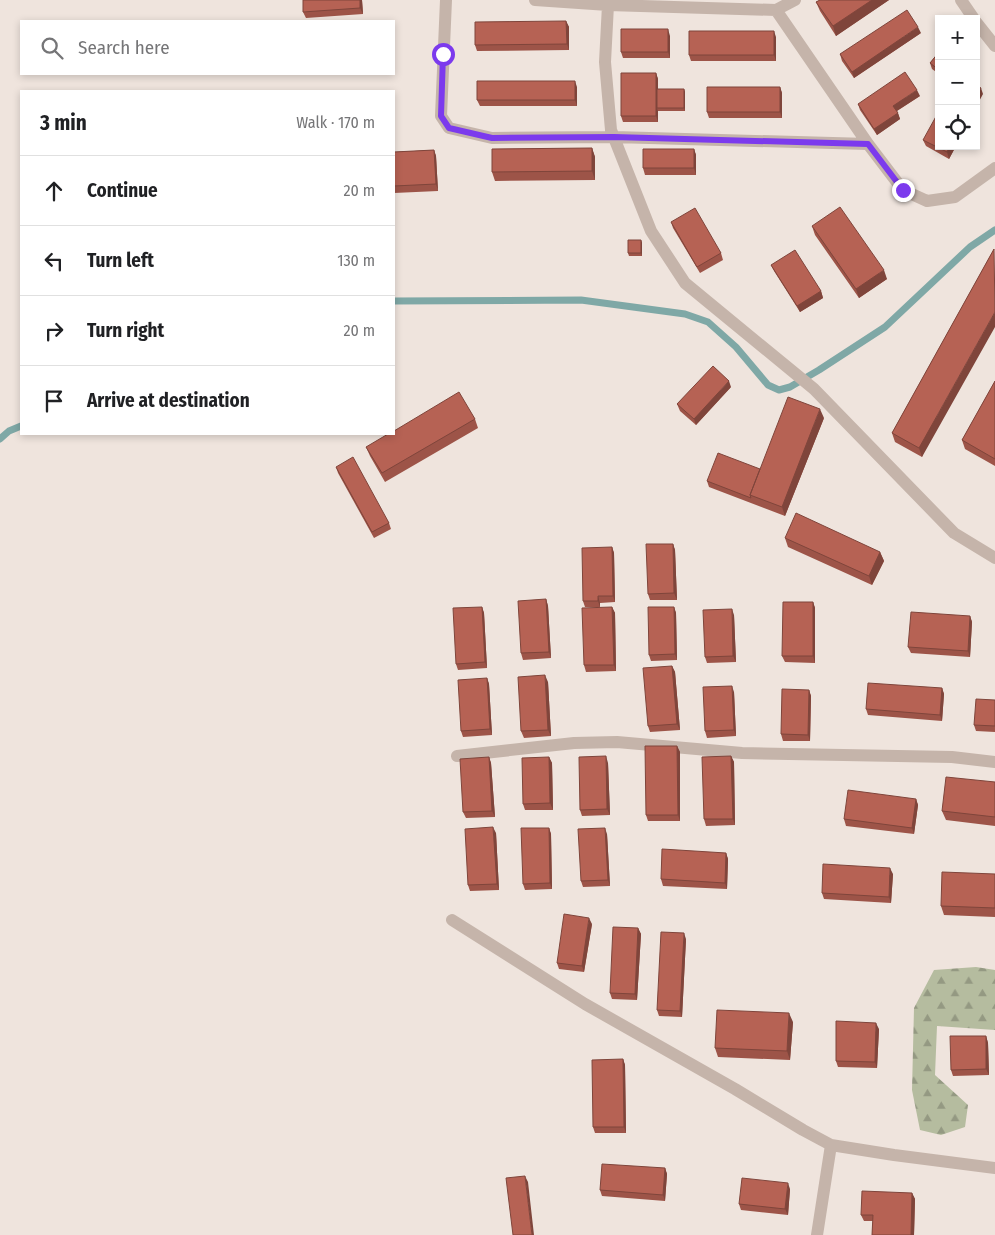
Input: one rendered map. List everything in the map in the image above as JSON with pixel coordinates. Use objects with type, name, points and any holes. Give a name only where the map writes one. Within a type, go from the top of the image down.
[{"type":"street","points":[[446,0],[441,116],[449,128],[492,138],[614,137],[868,144]]},
{"type":"street","points":[[536,0],[608,5],[776,10],[795,0]]},
{"type":"street","points":[[961,0],[971,15]]},
{"type":"street","points":[[608,5],[605,62],[611,130],[651,230],[686,283],[814,389],[954,533],[995,558]]},
{"type":"street","points":[[776,10],[868,144],[903,190],[927,202],[955,197],[995,168]]},
{"type":"street","points":[[980,27],[995,46]]},
{"type":"street","points":[[458,756],[574,743],[616,742],[742,753],[952,757],[995,762]]},
{"type":"street","points":[[452,920],[586,1004],[831,1145],[894,1156],[995,1168]]},
{"type":"street","points":[[817,1235],[831,1145]]},
{"type":"green space","points":[[976,967],[995,970],[995,1030],[937,1026],[935,1075],[968,1105],[965,1127],[941,1135],[920,1130],[912,1090],[914,1008],[934,970]]},
{"type":"building","points":[[303,0],[360,0],[360,8],[303,12]]},
{"type":"building","points":[[820,0],[872,0],[833,26],[816,2]]},
{"type":"building","points":[[907,10],[918,27],[852,72],[840,54]]},
{"type":"building","points":[[566,21],[567,44],[475,45],[475,22]]},
{"type":"building","points":[[621,29],[668,29],[668,52],[621,52]]},
{"type":"building","points":[[689,31],[774,31],[774,55],[689,55]]},
{"type":"building","points":[[935,57],[935,67],[930,63]]},
{"type":"building","points":[[905,72],[917,90],[893,106],[898,113],[874,129],[858,104]]},
{"type":"building","points":[[621,73],[656,73],[656,116],[621,116]]},
{"type":"building","points":[[477,81],[575,81],[575,100],[477,100]]},
{"type":"building","points":[[707,87],[780,87],[780,112],[707,112]]},
{"type":"building","points":[[657,89],[684,89],[684,108],[657,108]]},
{"type":"building","points":[[935,118],[935,146],[923,140]]},
{"type":"building","points":[[592,148],[592,171],[492,172],[492,149]]},
{"type":"building","points":[[643,149],[694,149],[694,168],[643,168]]},
{"type":"building","points":[[434,150],[436,184],[395,186],[395,152]]},
{"type":"building","points":[[840,207],[884,270],[856,289],[812,226]]},
{"type":"building","points":[[695,208],[721,253],[697,267],[671,222]]},
{"type":"building","points":[[628,240],[641,240],[641,253],[628,253]]},
{"type":"building","points":[[994,249],[995,312],[919,448],[892,433]]},
{"type":"building","points":[[795,250],[821,291],[797,306],[771,265]]},
{"type":"building","points":[[713,366],[729,381],[694,419],[677,404]]},
{"type":"building","points":[[995,381],[995,459],[962,440]]},
{"type":"building","points":[[459,392],[475,419],[382,473],[366,447],[386,435],[395,435],[395,430]]},
{"type":"building","points":[[788,397],[820,409],[782,507],[750,495]]},
{"type":"building","points":[[718,453],[760,469],[750,495],[751,498],[707,481]]},
{"type":"building","points":[[353,457],[389,523],[372,532],[336,467]]},
{"type":"building","points":[[796,513],[880,552],[869,576],[785,538]]},
{"type":"building","points":[[646,544],[673,544],[674,593],[648,594]]},
{"type":"building","points":[[612,547],[613,596],[598,596],[598,601],[583,601],[582,548]]},
{"type":"building","points":[[546,599],[549,652],[521,653],[518,601]]},
{"type":"building","points":[[783,602],[813,602],[813,656],[782,656]]},
{"type":"building","points":[[482,607],[485,662],[456,664],[453,608]]},
{"type":"building","points":[[612,607],[614,665],[584,665],[582,608]]},
{"type":"building","points":[[648,607],[674,607],[675,654],[649,655]]},
{"type":"building","points":[[732,609],[733,656],[705,657],[703,610]]},
{"type":"building","points":[[911,612],[970,616],[968,651],[908,647]]},
{"type":"building","points":[[672,666],[677,724],[648,726],[643,668]]},
{"type":"building","points":[[545,675],[548,730],[521,731],[518,677]]},
{"type":"building","points":[[487,678],[490,729],[461,731],[458,680]]},
{"type":"building","points":[[868,683],[942,688],[940,715],[866,709]]},
{"type":"building","points":[[732,686],[734,730],[705,731],[703,687]]},
{"type":"building","points":[[782,689],[809,690],[808,735],[781,734]]},
{"type":"building","points":[[976,699],[995,700],[995,726],[974,725]]},
{"type":"building","points":[[645,746],[677,746],[678,815],[646,815]]},
{"type":"building","points":[[606,756],[607,809],[580,810],[579,757]]},
{"type":"building","points":[[731,756],[733,819],[704,819],[702,757]]},
{"type":"building","points":[[489,757],[492,811],[463,812],[460,759]]},
{"type":"building","points":[[549,757],[550,803],[523,804],[522,758]]},
{"type":"building","points":[[946,777],[995,782],[995,817],[942,811]]},
{"type":"building","points":[[848,790],[916,799],[912,828],[844,819]]},
{"type":"building","points":[[493,827],[497,884],[468,885],[465,829]]},
{"type":"building","points":[[521,828],[549,828],[550,883],[523,884]]},
{"type":"building","points":[[605,828],[608,880],[581,881],[578,829]]},
{"type":"building","points":[[662,849],[726,853],[725,883],[661,879]]},
{"type":"building","points":[[823,864],[890,868],[889,897],[822,893]]},
{"type":"building","points":[[942,872],[995,874],[995,908],[941,906]]},
{"type":"building","points":[[564,914],[589,918],[582,966],[557,963]]},
{"type":"building","points":[[613,927],[638,928],[635,994],[610,993]]},
{"type":"building","points":[[661,932],[684,933],[680,1011],[657,1010]]},
{"type":"building","points":[[717,1010],[789,1013],[787,1051],[715,1048]]},
{"type":"building","points":[[836,1021],[876,1023],[875,1062],[836,1061]]},
{"type":"building","points":[[950,1036],[986,1036],[986,1069],[951,1070]]},
{"type":"building","points":[[623,1059],[624,1127],[593,1127],[592,1060]]},
{"type":"building","points":[[602,1164],[665,1168],[663,1195],[600,1190]]},
{"type":"building","points":[[525,1176],[532,1235],[513,1235],[506,1178]]},
{"type":"building","points":[[742,1178],[788,1183],[785,1209],[739,1204]]},
{"type":"building","points":[[862,1191],[912,1193],[911,1235],[872,1235],[873,1215],[861,1215]]},
{"type":"waterway","points":[[395,301],[581,300],[685,314],[708,322],[736,347],[768,385],[779,390],[790,387],[819,370],[885,327],[970,247],[995,230]]},
{"type":"waterway","points":[[0,439],[9,431],[20,426]]},
{"type":"route","points":[[443,54],[441,116],[449,128],[492,138],[614,137],[868,144],[903,190]]}]
